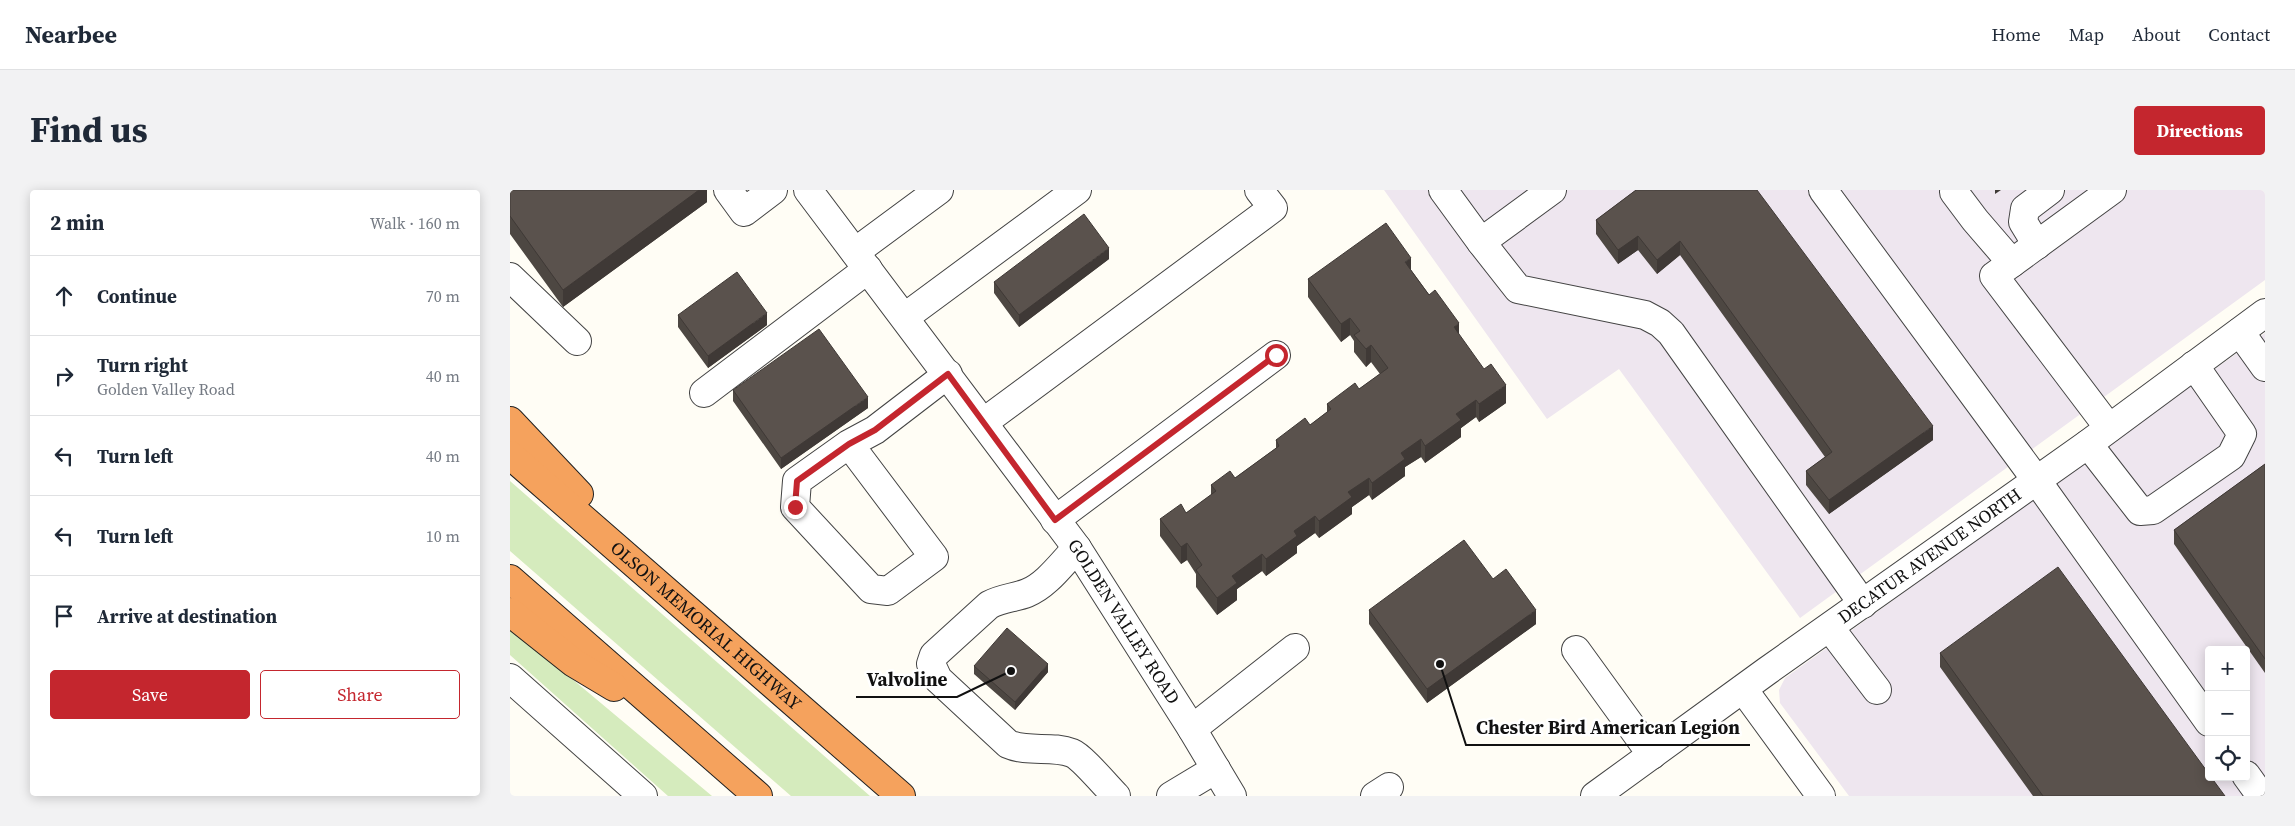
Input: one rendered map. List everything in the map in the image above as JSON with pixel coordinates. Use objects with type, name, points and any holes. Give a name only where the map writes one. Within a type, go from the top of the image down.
[{"type":"highway","points":[[510,421],[684,607]]},
{"type":"highway","name":"OLSON MEMORIAL HIGHWAY","points":[[510,455],[901,796]]},
{"type":"highway","points":[[510,579],[758,796]]},
{"type":"highway","points":[[510,612],[574,663],[684,731]]},
{"type":"street","points":[[728,190],[744,212],[773,190]]},
{"type":"street","name":"GOLDEN VALLEY ROAD","points":[[808,190],[1077,548],[1192,728],[1232,796]]},
{"type":"street","points":[[704,393],[862,260],[939,190]]},
{"type":"street","points":[[905,317],[1077,190]]},
{"type":"street","points":[[984,422],[1273,208],[1259,190]]},
{"type":"street","points":[[1443,190],[1518,289],[1645,315],[1660,323],[1671,333],[1864,604]]},
{"type":"street","points":[[1481,242],[1552,190]]},
{"type":"street","points":[[1823,190],[2037,481],[2205,716]]},
{"type":"street","points":[[2037,245],[2023,222],[2025,209],[2050,190]]},
{"type":"street","points":[[2003,270],[2112,190]]},
{"type":"street","points":[[1954,192],[1975,220],[2032,327],[2098,436],[2140,511],[2153,510],[2231,456],[2242,434],[2194,365]]},
{"type":"street","points":[[510,278],[577,341]]},
{"type":"street","name":"DECATUR AVENUE NORTH","points":[[1595,796],[2037,481],[2265,314]]},
{"type":"street","points":[[2240,332],[2265,367]]},
{"type":"street","points":[[1055,520],[1276,355]]},
{"type":"street","points":[[849,444],[934,557],[888,591],[872,589],[795,507],[797,481],[849,444],[875,430],[948,374]]},
{"type":"street","points":[[1077,548],[1039,587],[1026,594],[1000,599],[990,605],[934,655],[931,664],[938,679],[1008,744],[1018,748],[1065,750],[1075,754],[1116,796]]},
{"type":"street","points":[[1830,628],[1876,690]]},
{"type":"street","points":[[1192,728],[1295,648]]},
{"type":"street","points":[[1576,650],[1652,755]]},
{"type":"street","points":[[510,678],[643,796]]},
{"type":"street","points":[[1743,690],[1821,796]]},
{"type":"street","points":[[1171,796],[1216,769]]},
{"type":"street","points":[[2250,781],[2261,796]]},
{"type":"shaded area","points":[[1384,190],[2265,190],[2265,280],[1800,618],[1619,369],[1547,419]]},
{"type":"shaded area","points":[[2265,333],[2265,796],[1849,796],[1780,703],[1779,690],[1785,678]]},
{"type":"green space","points":[[510,481],[870,796],[791,796],[510,551]]},
{"type":"green space","points":[[510,627],[712,796],[668,796],[510,655]]},
{"type":"building","points":[[510,190],[699,190],[563,290],[510,216]]},
{"type":"building","points":[[1636,190],[1757,190],[1933,426],[1829,500],[1806,471],[1832,452],[1680,241],[1657,260],[1638,236],[1618,250],[1596,220]]},
{"type":"building","points":[[1084,214],[1109,248],[1019,315],[994,282]]},
{"type":"building","points":[[1386,223],[1411,258],[1405,262],[1429,295],[1435,290],[1459,323],[1454,327],[1484,369],[1491,364],[1506,385],[1479,404],[1476,400],[1456,414],[1461,420],[1425,446],[1421,439],[1401,453],[1405,459],[1372,483],[1369,478],[1348,492],[1352,497],[1319,521],[1315,516],[1294,531],[1297,536],[1266,559],[1262,554],[1232,576],[1237,583],[1217,598],[1196,570],[1202,565],[1187,543],[1181,547],[1160,519],[1181,504],[1186,513],[1216,491],[1211,485],[1230,471],[1235,478],[1279,446],[1276,440],[1305,418],[1310,425],[1331,409],[1327,404],[1355,383],[1359,389],[1388,368],[1371,345],[1366,349],[1354,335],[1360,331],[1350,318],[1341,324],[1308,279]]},
{"type":"building","points":[[737,272],[767,313],[708,356],[678,315]]},
{"type":"building","points":[[819,329],[868,397],[781,458],[733,390]]},
{"type":"building","points":[[2265,464],[2265,659],[2174,530]]},
{"type":"building","points":[[1464,540],[1493,579],[1506,569],[1536,610],[1427,689],[1369,610]]},
{"type":"building","points":[[2058,567],[2205,769],[2205,781],[2214,781],[2225,796],[2043,796],[1940,653]]},
{"type":"building","points":[[1007,628],[1048,664],[1015,702],[974,666]]},
{"type":"place","name":"Chester Bird American Legion","points":[[1440,664]]},
{"type":"place","name":"Valvoline","points":[[1011,671]]},
{"type":"route","points":[[795,507],[797,481],[849,444],[875,430],[948,374],[1055,520],[1276,355]]}]
